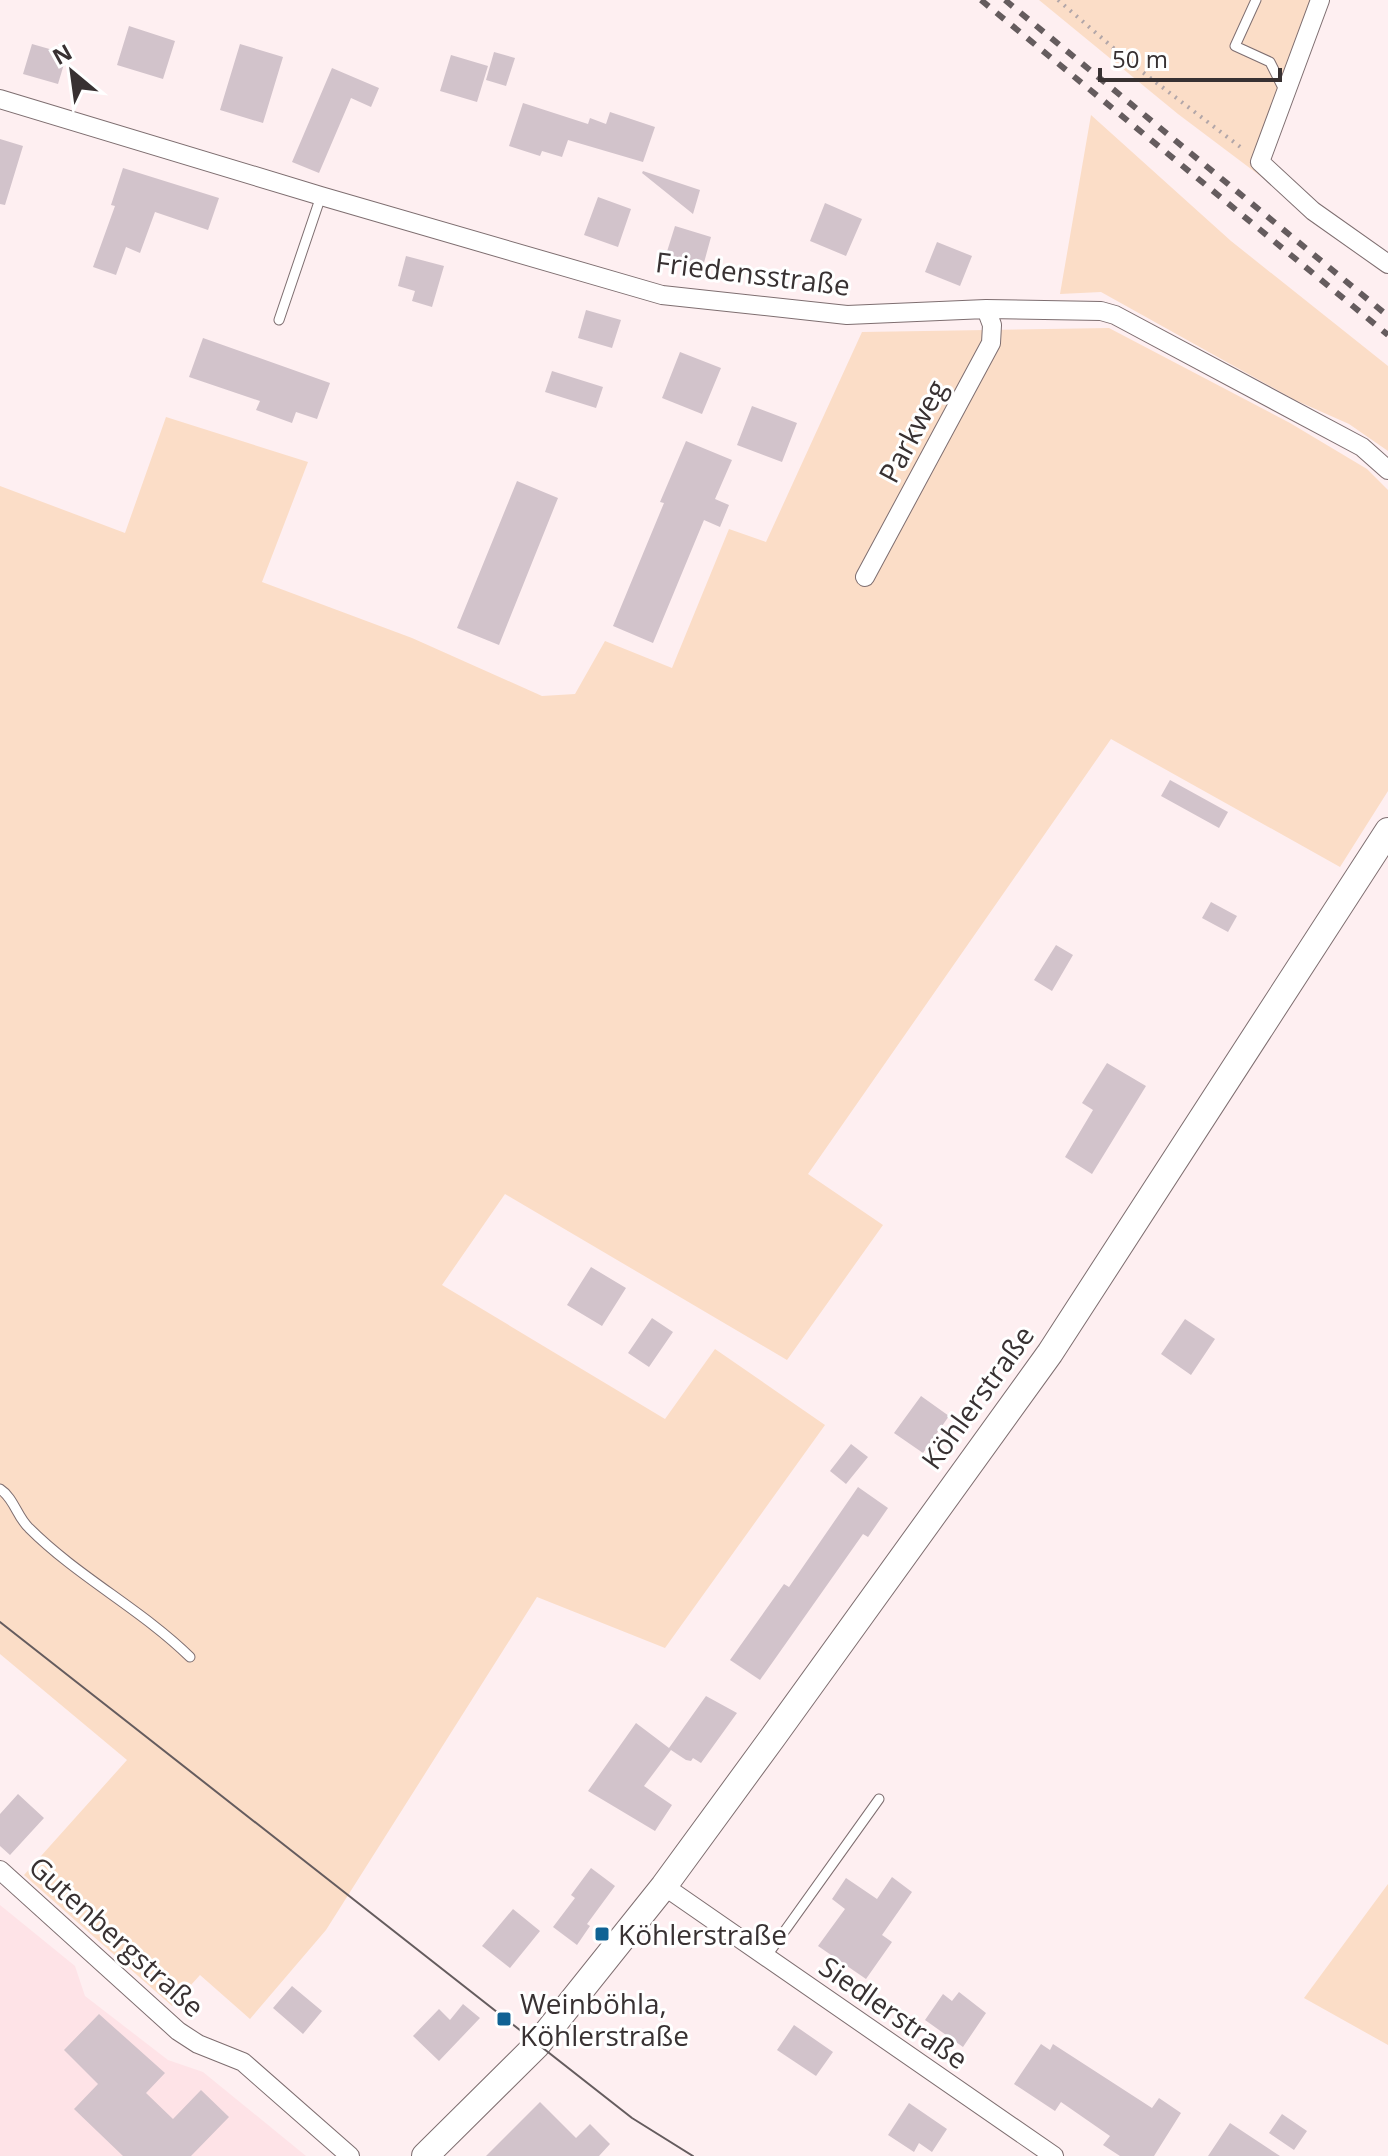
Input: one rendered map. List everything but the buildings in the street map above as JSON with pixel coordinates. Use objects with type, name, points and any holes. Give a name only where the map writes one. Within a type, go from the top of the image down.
[{"type":"street","points":[[1320,0],[1260,162],[1313,211],[1388,264]]},
{"type":"street","name":"Friedensstraße","points":[[0,99],[662,295],[847,315],[986,309],[1101,311],[1115,315],[1362,447],[1388,470]]},
{"type":"street","name":"Parkweg","points":[[865,577],[991,343],[992,325],[986,309]]},
{"type":"street","name":"Köhlerstraße","points":[[425,2156],[537,2045],[664,1886],[1050,1353],[1388,831]]},
{"type":"street","name":"Gutenbergstraße","points":[[0,1870],[178,2031],[198,2044],[243,2062],[350,2156]]},
{"type":"street","name":"Siedlerstraße","points":[[664,1886],[1054,2156]]},
{"type":"lane","points":[[1256,0],[1235,46],[1270,62],[1285,93]]},
{"type":"lane","points":[[279,320],[321,196]]},
{"type":"lane","points":[[0,1489],[7,1494],[26,1526],[95,1585],[161,1629],[190,1657]]},
{"type":"lane","points":[[766,1957],[879,1799]]},
{"type":"path","points":[[1058,0],[1132,64],[1260,162]]},
{"type":"shaded area","points":[[1039,0],[1327,0],[1263,178],[1178,114]]},
{"type":"shaded area","points":[[1091,115],[1231,241],[1388,366],[1388,451],[1349,424],[1295,400],[1101,292],[1060,294]]},
{"type":"shaded area","points":[[1109,328],[1290,423],[1367,469],[1388,490],[1388,791],[1340,867],[1111,739],[808,1174],[883,1225],[787,1360],[505,1194],[442,1285],[665,1419],[715,1349],[825,1425],[665,1648],[537,1597],[326,1930],[250,2019],[200,1975],[172,2006],[24,1875],[127,1760],[0,1654],[0,486],[125,533],[166,417],[308,462],[262,582],[412,638],[542,696],[575,694],[605,641],[672,668],[729,529],[766,542],[862,332]]},
{"type":"shaded area","points":[[1388,1884],[1388,2045],[1304,1998]]},
{"type":"shaded area","points":[[0,1905],[75,1966],[85,1996],[168,2060],[203,2072],[306,2156],[0,2156]]},
{"type":"tram line","points":[[0,1622],[632,2118],[693,2156]]},
{"type":"railway","points":[[981,0],[1388,335]]},
{"type":"railway","points":[[1005,0],[1388,316]]},
{"type":"place","name":"Köhlerstraße","points":[[602,1934]]},
{"type":"place","name":"Weinböhla, Köhlerstraße","points":[[504,2019]]}]
